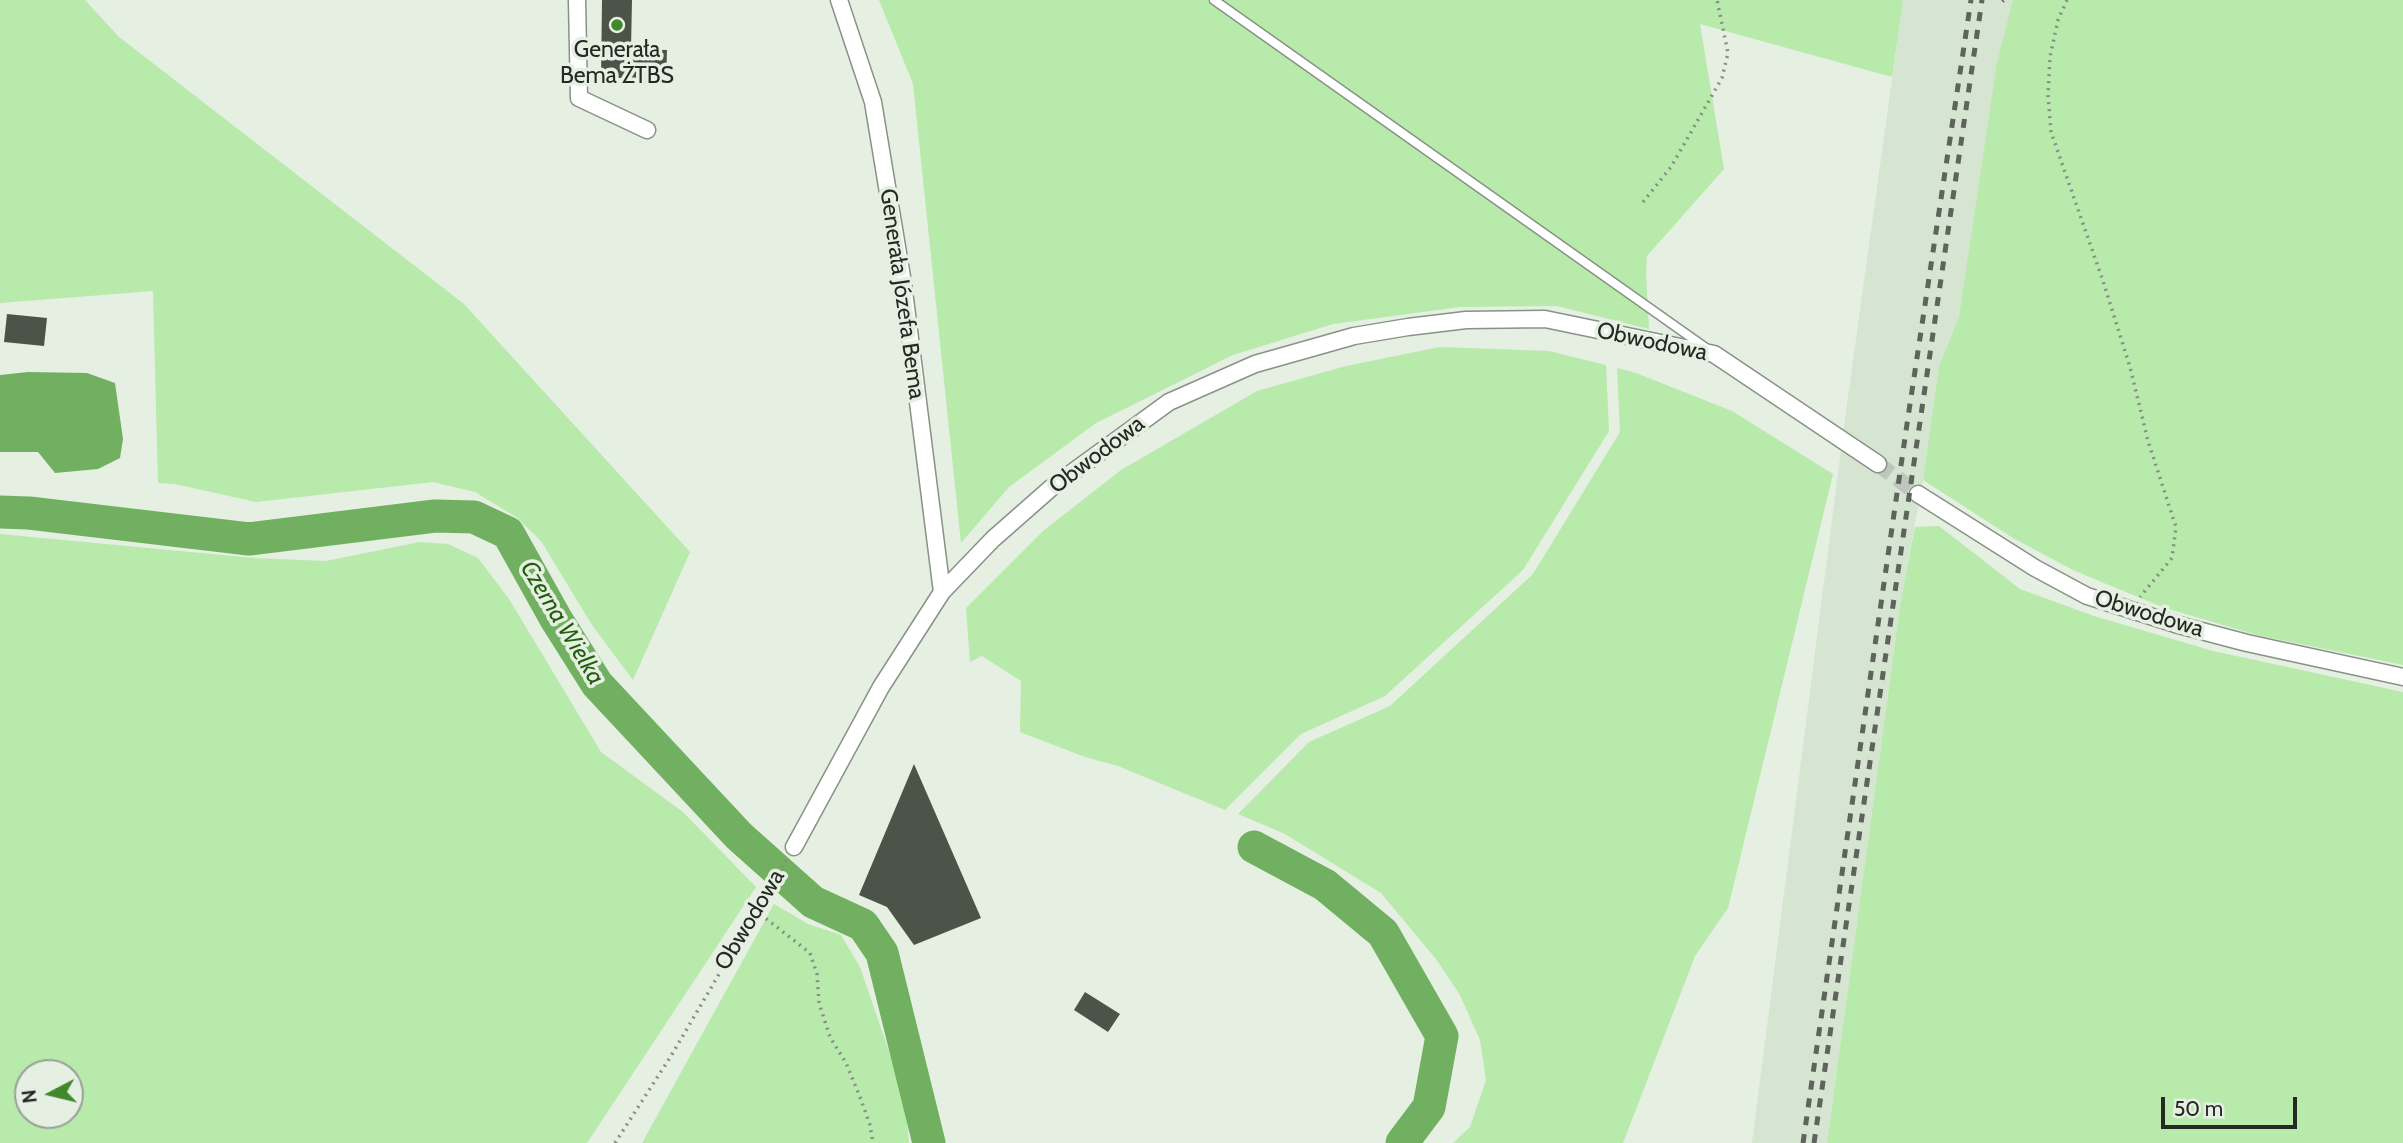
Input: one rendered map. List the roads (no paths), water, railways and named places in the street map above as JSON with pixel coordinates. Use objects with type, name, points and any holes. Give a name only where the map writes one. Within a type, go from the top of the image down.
[{"type":"street","points":[[577,0],[579,98],[647,130]]},
{"type":"street","name":"Generała Józefa Bema","points":[[839,0],[873,102],[903,283],[943,592]]},
{"type":"street","name":"Obwodowa","points":[[794,847],[881,687],[943,592],[993,539],[1051,488],[1169,402],[1255,364],[1354,336],[1408,327],[1466,320],[1545,319],[1714,354],[1878,464]]},
{"type":"street","name":"Obwodowa","points":[[1918,494],[2035,568],[2087,596],[2247,643],[2403,677]]},
{"type":"lane","points":[[1214,0],[1714,354]]},
{"type":"waterway","name":"Czerna Wielka","points":[[0,512],[29,513],[249,539],[435,516],[474,517],[508,533],[556,619],[597,684],[739,836],[813,902],[863,925],[882,953],[929,1143]]},
{"type":"waterway","name":"Czerna Wielka","points":[[1254,847],[1325,885],[1383,933],[1442,1036],[1429,1107],[1402,1143]]},
{"type":"tunnel","points":[[1878,464],[1918,494]]},
{"type":"railway","points":[[1803,1143],[1971,0]]},
{"type":"railway","points":[[1814,1143],[1982,0]]},
{"type":"place","name":"Generała Bema ŻTBS","points":[[617,25]]}]
